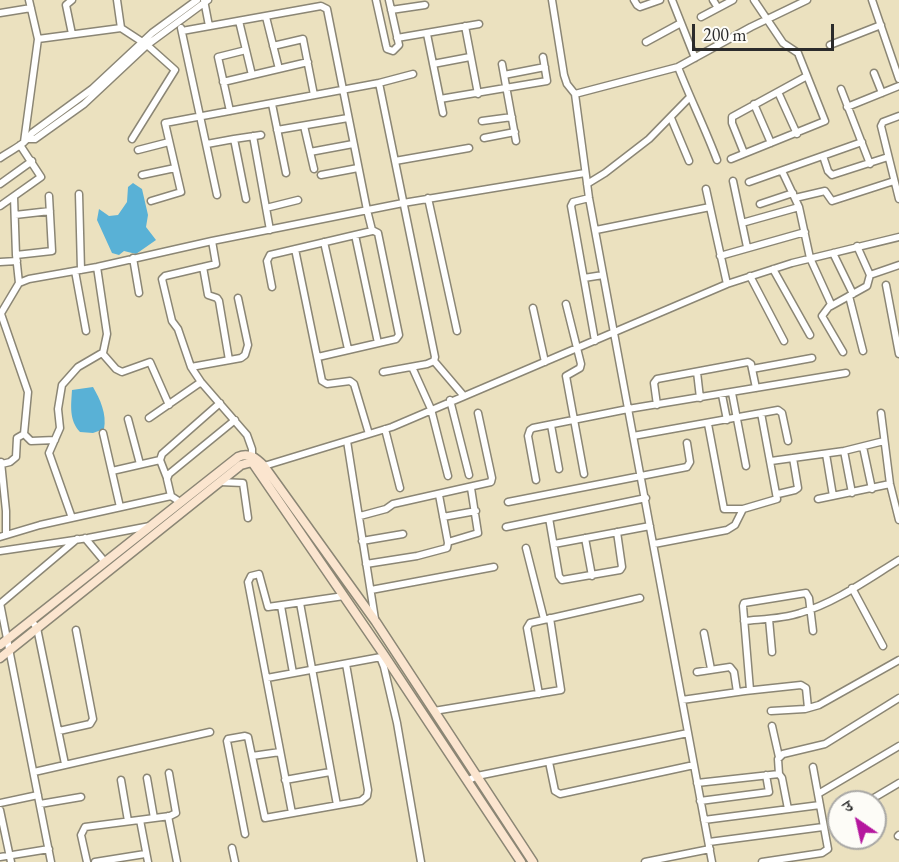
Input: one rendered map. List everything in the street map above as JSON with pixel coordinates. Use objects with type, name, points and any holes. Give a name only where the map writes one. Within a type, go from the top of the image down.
[{"type":"main road","points":[[0,658],[146,535],[152,525],[238,457],[245,455],[264,466],[376,622],[534,862]]},
{"type":"main road","points":[[4,642],[105,562],[252,459]]},
{"type":"main road","points":[[252,459],[521,862]]},
{"type":"main road","points":[[376,643],[385,636]]},
{"type":"street","points":[[0,206],[41,177],[24,142],[38,39],[29,0]]},
{"type":"street","points":[[117,0],[121,28]]},
{"type":"street","points":[[2,155],[24,142],[35,139],[71,114],[120,72],[145,43],[197,0]]},
{"type":"street","points":[[376,0],[387,49],[393,51],[399,47],[389,0]]},
{"type":"street","points":[[552,0],[564,75],[567,84],[575,94],[589,198],[712,862]]},
{"type":"street","points":[[634,0],[640,7],[660,0]]},
{"type":"street","points":[[672,0],[695,58]]},
{"type":"street","points":[[713,0],[718,8]]},
{"type":"street","points":[[701,17],[733,0]]},
{"type":"street","points":[[731,159],[825,121],[796,50],[783,43],[754,0]]},
{"type":"street","points":[[575,94],[678,67],[807,0]]},
{"type":"street","points":[[872,0],[896,63],[899,79]]},
{"type":"street","points":[[68,1],[72,34]]},
{"type":"street","points":[[145,43],[179,22],[206,1]]},
{"type":"street","points":[[206,1],[209,26]]},
{"type":"street","points":[[391,10],[425,6]]},
{"type":"street","points":[[182,31],[325,7],[372,231]]},
{"type":"street","points":[[0,13],[31,8]]},
{"type":"street","points":[[266,17],[279,69]]},
{"type":"street","points":[[239,21],[252,75]]},
{"type":"street","points":[[179,22],[217,195]]},
{"type":"street","points":[[646,42],[681,23]]},
{"type":"street","points":[[397,38],[479,24]]},
{"type":"street","points":[[830,45],[881,25]]},
{"type":"street","points":[[465,26],[478,94]]},
{"type":"street","points":[[38,39],[121,28],[145,43],[175,71]]},
{"type":"street","points":[[427,34],[443,112]]},
{"type":"street","points":[[273,46],[303,39],[314,95]]},
{"type":"street","points":[[230,111],[218,57],[246,50]]},
{"type":"street","points":[[432,64],[470,57]]},
{"type":"street","points":[[440,99],[547,81],[543,57]]},
{"type":"street","points":[[223,82],[308,62]]},
{"type":"street","points":[[502,64],[516,141]]},
{"type":"street","points":[[132,139],[175,71],[190,67]]},
{"type":"street","points":[[504,75],[545,67]]},
{"type":"street","points":[[678,67],[717,160]]},
{"type":"street","points":[[152,201],[181,192],[165,123],[379,83],[413,74]]},
{"type":"street","points":[[874,74],[882,93]]},
{"type":"street","points":[[744,153],[732,123],[732,117],[807,76]]},
{"type":"street","points":[[379,83],[434,361],[463,395]]},
{"type":"street","points":[[847,107],[899,86]]},
{"type":"street","points":[[841,89],[870,164]]},
{"type":"street","points":[[778,92],[797,134]]},
{"type":"street","points":[[587,184],[628,156],[690,98]]},
{"type":"street","points":[[272,104],[286,173]]},
{"type":"street","points":[[754,104],[771,144]]},
{"type":"street","points":[[899,116],[883,122],[881,126],[899,199]]},
{"type":"street","points":[[482,122],[512,117]]},
{"type":"street","points":[[277,130],[348,118]]},
{"type":"street","points":[[671,118],[689,160]]},
{"type":"street","points":[[304,126],[314,169]]},
{"type":"street","points":[[484,138],[515,132]]},
{"type":"street","points":[[207,144],[261,135]]},
{"type":"street","points":[[253,136],[270,230]]},
{"type":"street","points":[[234,139],[246,199]]},
{"type":"street","points":[[138,150],[169,142]]},
{"type":"street","points":[[748,182],[862,142]]},
{"type":"street","points":[[310,152],[353,144]]},
{"type":"street","points":[[395,161],[469,148]]},
{"type":"street","points":[[823,156],[828,171],[832,175],[888,157]]},
{"type":"street","points":[[0,184],[32,161]]},
{"type":"street","points":[[142,175],[175,168]]},
{"type":"street","points":[[321,176],[358,168]]},
{"type":"street","points":[[782,171],[799,207],[810,258],[831,306]]},
{"type":"street","points":[[171,496],[3,536],[6,511],[1,463],[10,462],[16,457],[18,438],[24,434],[28,404],[27,385],[0,315],[20,283],[29,279],[97,267],[403,202],[585,173]]},
{"type":"street","points":[[733,181],[747,247]]},
{"type":"street","points":[[760,204],[825,191],[832,201],[894,181]]},
{"type":"street","points":[[706,189],[727,284]]},
{"type":"street","points":[[79,194],[78,270],[86,331]]},
{"type":"street","points":[[0,262],[52,251],[49,196]]},
{"type":"street","points":[[14,197],[16,258],[20,283]]},
{"type":"street","points":[[428,198],[457,331]]},
{"type":"street","points":[[589,198],[573,202],[571,206],[595,341]]},
{"type":"street","points":[[266,208],[298,200]]},
{"type":"street","points":[[596,230],[710,207]]},
{"type":"street","points":[[742,223],[799,207]]},
{"type":"street","points":[[15,214],[50,212]]},
{"type":"street","points":[[272,287],[268,256],[372,231],[378,232],[399,332],[396,339],[318,357]]},
{"type":"street","points":[[720,256],[806,232]]},
{"type":"street","points":[[355,235],[378,343]]},
{"type":"street","points":[[264,466],[385,429],[727,284],[810,258],[899,237]]},
{"type":"street","points":[[212,241],[216,262],[165,276],[162,279],[172,321],[178,329],[191,367],[251,442],[252,459]]},
{"type":"street","points":[[324,242],[348,349]]},
{"type":"street","points":[[843,352],[822,316],[831,306],[867,286],[870,275],[857,246]]},
{"type":"street","points":[[295,249],[321,378],[324,383],[350,381],[354,384],[369,434]]},
{"type":"street","points":[[833,252],[851,295],[863,351]]},
{"type":"street","points":[[133,258],[140,293]]},
{"type":"street","points":[[870,275],[899,265]]},
{"type":"street","points":[[72,518],[49,453],[60,428],[58,402],[62,385],[78,367],[103,353],[107,334],[97,267]]},
{"type":"street","points":[[203,267],[208,295],[219,301],[229,360]]},
{"type":"street","points":[[773,269],[810,335]]},
{"type":"street","points":[[584,278],[603,275]]},
{"type":"street","points":[[750,276],[784,341]]},
{"type":"street","points":[[886,285],[896,325],[899,354]]},
{"type":"street","points":[[191,367],[243,357],[248,348],[238,298]]},
{"type":"street","points":[[566,304],[581,366],[566,376],[584,474]]},
{"type":"street","points":[[533,308],[545,362]]},
{"type":"street","points":[[103,353],[116,369],[122,372],[150,362],[169,405]]},
{"type":"street","points":[[752,369],[812,358]]},
{"type":"street","points":[[383,372],[434,361]]},
{"type":"street","points":[[657,405],[655,381],[748,362],[756,388]]},
{"type":"street","points":[[412,367],[431,410],[448,476]]},
{"type":"street","points":[[697,372],[700,398]]},
{"type":"street","points":[[536,480],[529,433],[533,429],[628,409],[846,373]]},
{"type":"street","points":[[149,418],[201,381]]},
{"type":"street","points":[[732,393],[746,466]]},
{"type":"street","points":[[722,394],[727,420]]},
{"type":"street","points":[[450,400],[469,476]]},
{"type":"street","points":[[180,502],[171,496],[160,460],[162,454],[220,403]]},
{"type":"street","points":[[633,436],[780,411],[788,441]]},
{"type":"street","points":[[360,516],[386,509],[393,504],[489,484],[492,480],[478,413]]},
{"type":"street","points":[[708,424],[724,509],[743,509],[776,501],[778,494],[761,413]]},
{"type":"street","points":[[881,413],[890,484],[896,497],[899,519]]},
{"type":"street","points":[[128,419],[140,464]]},
{"type":"street","points":[[167,478],[235,420]]},
{"type":"street","points":[[551,425],[559,469]]},
{"type":"street","points":[[385,429],[400,488]]},
{"type":"street","points":[[103,433],[120,507]]},
{"type":"street","points":[[24,434],[31,441],[55,440]]},
{"type":"street","points":[[347,441],[376,622]]},
{"type":"street","points":[[771,461],[844,451],[884,441]]},
{"type":"street","points":[[508,502],[687,467],[690,462],[687,443]]},
{"type":"street","points":[[864,447],[872,489]]},
{"type":"street","points":[[844,451],[852,493]]},
{"type":"street","points":[[826,454],[833,496]]},
{"type":"street","points":[[778,494],[798,488],[793,458]]},
{"type":"street","points":[[112,471],[160,460]]},
{"type":"street","points":[[220,482],[243,483],[249,518]]},
{"type":"street","points":[[818,499],[890,484]]},
{"type":"street","points":[[448,542],[478,533],[471,488]]},
{"type":"street","points":[[366,564],[447,548],[448,542],[439,495]]},
{"type":"street","points":[[506,527],[646,498]]},
{"type":"street","points":[[654,544],[727,530],[735,525],[743,509]]},
{"type":"street","points":[[443,517],[476,511]]},
{"type":"street","points":[[549,518],[562,580],[618,572],[621,569],[617,532]]},
{"type":"street","points":[[0,551],[152,525]]},
{"type":"street","points":[[554,544],[650,526]]},
{"type":"street","points":[[362,541],[403,534]]},
{"type":"street","points":[[85,538],[105,562]]},
{"type":"street","points":[[585,538],[592,576]]},
{"type":"street","points":[[51,862],[9,650],[4,642],[0,603],[77,539]]},
{"type":"street","points":[[434,711],[557,692],[562,688],[547,618],[526,548]]},
{"type":"street","points":[[744,621],[783,617],[810,610],[899,560]]},
{"type":"street","points":[[371,590],[494,567]]},
{"type":"street","points":[[292,813],[248,582],[251,576],[257,573],[261,576],[267,607],[344,596]]},
{"type":"street","points":[[852,588],[883,645]]},
{"type":"street","points":[[750,690],[743,604],[806,594],[809,596],[813,632]]},
{"type":"street","points":[[539,694],[527,628],[530,623],[639,598]]},
{"type":"street","points":[[300,603],[337,805]]},
{"type":"street","points":[[281,606],[293,673]]},
{"type":"street","points":[[769,619],[772,652]]},
{"type":"street","points":[[31,620],[37,628],[65,764]]},
{"type":"street","points":[[59,731],[84,727],[93,719],[76,630]]},
{"type":"street","points":[[704,633],[711,669]]},
{"type":"street","points":[[267,678],[382,656],[397,723],[421,862]]},
{"type":"street","points":[[771,711],[808,708],[829,700],[899,660]]},
{"type":"street","points":[[245,834],[228,740],[247,736],[264,817],[361,801],[368,793],[346,664]]},
{"type":"street","points":[[697,672],[732,668],[737,692]]},
{"type":"street","points":[[682,700],[750,690],[804,686],[808,708]]},
{"type":"street","points":[[779,758],[783,754],[825,744],[899,698]]},
{"type":"street","points":[[772,726],[779,758],[779,774],[782,778],[788,809]]},
{"type":"street","points":[[34,772],[210,732]]},
{"type":"street","points":[[467,781],[477,776],[688,733]]},
{"type":"street","points":[[818,794],[899,746]]},
{"type":"street","points":[[252,756],[280,752]]},
{"type":"street","points":[[549,762],[555,791],[560,794],[694,765]]},
{"type":"street","points":[[762,862],[800,859],[828,849],[813,767]]},
{"type":"street","points":[[285,780],[330,772]]},
{"type":"street","points":[[87,862],[82,829],[168,816],[176,811],[169,773]]},
{"type":"street","points":[[697,783],[779,774]]},
{"type":"street","points":[[700,801],[769,792],[766,775]]},
{"type":"street","points":[[147,778],[154,818]]},
{"type":"street","points":[[121,780],[128,821]]},
{"type":"street","points":[[0,803],[39,795]]},
{"type":"street","points":[[40,804],[81,797]]},
{"type":"street","points":[[704,820],[820,805]]},
{"type":"street","points":[[0,810],[10,859]]},
{"type":"street","points":[[168,816],[177,862]]},
{"type":"street","points":[[140,820],[148,862]]},
{"type":"street","points":[[645,862],[709,846],[823,827]]},
{"type":"street","points":[[232,848],[235,862]]},
{"type":"street","points":[[0,857],[10,859],[49,849]]},
{"type":"street","points":[[95,862],[146,854]]},
{"type":"water","points":[[133,183],[142,189],[148,215],[146,227],[156,240],[136,254],[124,251],[119,255],[112,253],[97,220],[99,209],[109,216],[118,215],[127,202],[128,187]]},
{"type":"water","points":[[93,387],[104,412],[104,429],[93,433],[80,432],[72,418],[72,390]]}]
